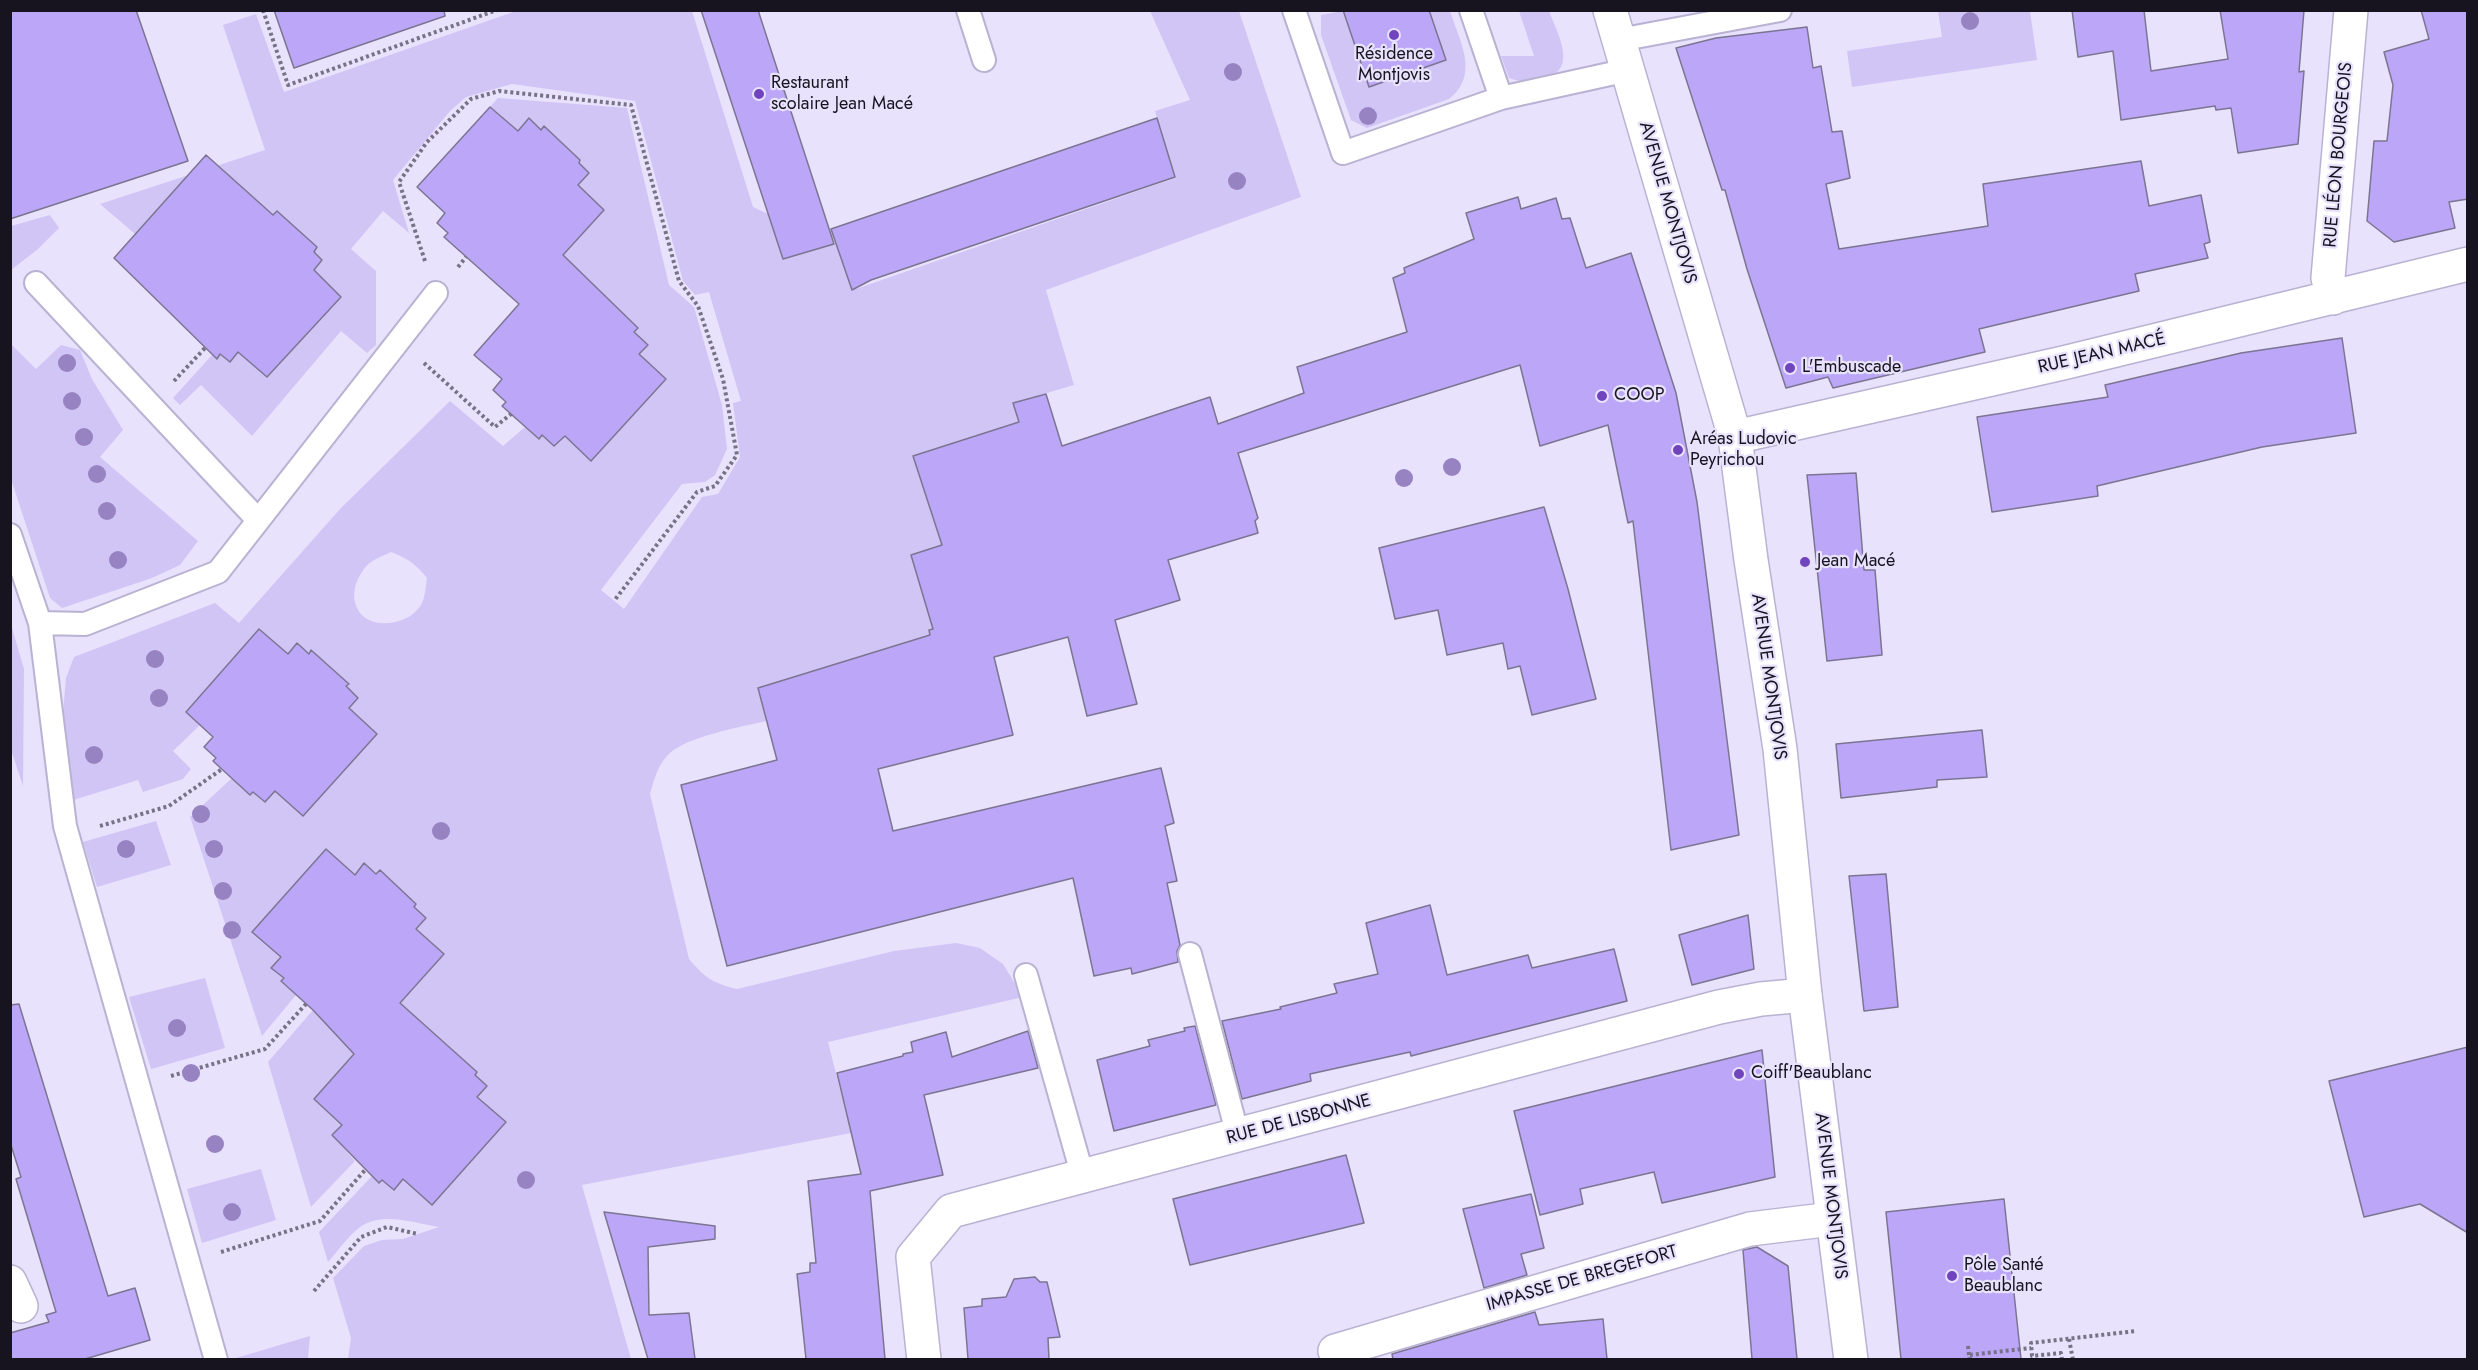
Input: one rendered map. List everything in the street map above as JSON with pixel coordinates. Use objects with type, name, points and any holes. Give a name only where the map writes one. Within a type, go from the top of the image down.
[{"type":"street","name":"RUE LÉON BOURGEOIS","points":[[2333,298],[2328,278],[2351,10]]},
{"type":"street","name":"AVENUE MONTJOVIS","points":[[1619,40],[1735,437],[1780,749],[1805,995],[1851,1359]]},
{"type":"street","name":"RUE JEAN MACÉ","points":[[1735,437],[2052,366],[2468,264]]},
{"type":"street","name":"RUE DE LISBONNE","points":[[924,1359],[914,1257],[951,1212],[1719,1007],[1761,999],[1805,995]]},
{"type":"street","name":"IMPASSE DE BREGEFORT","points":[[1335,1352],[1749,1229],[1832,1219]]},
{"type":"lane","points":[[968,10],[984,60]]},
{"type":"lane","points":[[1293,10],[1343,153],[1501,98],[1619,40],[1780,10]]},
{"type":"lane","points":[[1471,10],[1501,98]]},
{"type":"lane","points":[[36,282],[258,520]]},
{"type":"lane","points":[[40,622],[85,624],[218,572],[436,293]]},
{"type":"lane","points":[[10,536],[40,622],[67,835],[216,1359]]},
{"type":"lane","points":[[1190,954],[1238,1136]]},
{"type":"lane","points":[[1026,975],[1083,1177]]},
{"type":"path","points":[[263,10],[288,85],[497,10]]},
{"type":"path","points":[[436,293],[399,182],[427,142],[471,99],[499,91],[631,105],[678,281],[699,306],[723,379],[737,455],[715,486],[697,492],[614,601]]},
{"type":"path","points":[[399,340],[495,427],[511,414]]},
{"type":"path","points":[[152,406],[205,348]]},
{"type":"path","points":[[67,835],[169,806],[222,769]]},
{"type":"path","points":[[138,1085],[265,1049],[306,1004]]},
{"type":"path","points":[[189,1262],[320,1221],[365,1170]]},
{"type":"path","points":[[314,1291],[361,1237],[387,1227],[418,1234]]},
{"type":"path","points":[[2062,1359],[2061,1353],[2032,1356],[2031,1343],[2136,1331]]},
{"type":"path","points":[[2069,1339],[2073,1359]]},
{"type":"path","points":[[1968,1346],[1969,1357],[2031,1348]]},
{"type":"shaded area","points":[[516,11],[692,11],[753,207],[768,214],[783,259],[836,243],[853,290],[1175,178],[1155,111],[1190,100],[1150,11],[1239,11],[1301,197],[1046,290],[1074,385],[1013,403],[1019,422],[1015,522],[911,555],[933,629],[929,630],[930,635],[758,688],[766,721],[686,743],[667,756],[661,765],[650,794],[689,959],[710,979],[737,989],[894,951],[956,943],[980,948],[1003,964],[1023,997],[828,1042],[851,1133],[582,1185],[631,1359],[348,1359],[351,1338],[333,1278],[364,1246],[382,1240],[403,1239],[439,1227],[388,1219],[369,1222],[351,1235],[328,1262],[319,1232],[372,1176],[379,1183],[382,1180],[394,1190],[403,1179],[432,1204],[506,1122],[477,1097],[475,1075],[477,1072],[441,1039],[388,1017],[444,955],[416,929],[426,918],[414,907],[416,904],[364,863],[355,875],[326,849],[253,931],[281,957],[271,968],[284,978],[281,982],[296,995],[262,1036],[190,817],[232,778],[250,795],[253,792],[264,802],[275,791],[303,816],[377,734],[349,708],[358,698],[346,686],[348,683],[312,651],[309,654],[297,644],[288,654],[259,629],[186,711],[200,725],[173,751],[191,769],[183,779],[143,792],[138,780],[67,802],[63,712],[66,678],[74,657],[215,603],[239,623],[340,509],[450,401],[503,446],[525,427],[538,439],[542,435],[554,446],[565,436],[591,460],[665,379],[639,354],[647,345],[634,332],[637,328],[548,273],[604,210],[578,185],[589,173],[579,163],[580,160],[544,126],[541,130],[530,118],[518,131],[490,107],[498,98],[627,108],[669,285],[694,307],[722,405],[727,449],[715,475],[705,482],[682,484],[601,590],[624,609],[702,497],[718,494],[740,457],[733,403],[741,401],[709,292],[695,295],[683,281],[635,101],[512,84],[466,97],[450,111],[393,180],[409,233],[383,211],[351,249],[376,271],[376,345],[367,353],[341,331],[252,436],[201,385],[180,405],[173,398],[212,355],[217,358],[220,354],[230,362],[238,352],[267,377],[341,297],[314,270],[322,260],[314,251],[317,247],[277,212],[273,215],[151,217],[135,234],[100,204],[265,150],[223,25],[256,14],[284,92]],"holes":[[[391,552],[407,559],[427,578],[422,602],[416,611],[395,622],[382,623],[364,616],[358,609],[354,591],[366,566]]]},
{"type":"shaded area","points":[[1343,11],[1369,87],[1429,11],[1450,11],[1465,58],[1464,79],[1458,90],[1449,99],[1367,128],[1351,120],[1321,35],[1321,15]]},
{"type":"shaded area","points":[[1519,11],[1549,11],[1560,39],[1563,49],[1561,67],[1545,78],[1518,81],[1509,78],[1501,56],[1534,56]]},
{"type":"shaded area","points":[[1938,11],[2030,11],[2037,60],[1852,87],[1847,51],[1942,37]]},
{"type":"shaded area","points":[[50,215],[59,228],[38,249],[11,270],[11,226]]},
{"type":"shaded area","points":[[10,343],[36,369],[61,345],[80,350],[92,379],[123,430],[100,457],[198,541],[180,565],[152,578],[62,608],[50,598],[11,479]]},
{"type":"shaded area","points":[[10,621],[24,669],[23,786],[11,750]]},
{"type":"shaded area","points":[[156,821],[171,865],[97,887],[83,842]]},
{"type":"shaded area","points":[[205,978],[225,1048],[151,1069],[129,997]]},
{"type":"shaded area","points":[[313,1010],[317,1015],[320,1012],[370,1036],[314,1099],[342,1125],[333,1136],[355,1161],[311,1207],[268,1062]]},
{"type":"shaded area","points":[[261,1169],[276,1220],[202,1243],[187,1189]]},
{"type":"shaded area","points":[[310,1336],[308,1359],[236,1358]]},
{"type":"building","points":[[10,10],[136,10],[188,161],[10,219]]},
{"type":"building","points":[[274,10],[444,10],[445,16],[294,68]]},
{"type":"building","points":[[701,10],[758,10],[834,244],[783,259]]},
{"type":"building","name":"Résidence Montjovis","points":[[1343,10],[1429,10],[1446,60],[1369,87]]},
{"type":"building","points":[[2072,10],[2144,10],[2151,71],[2228,59],[2220,10],[2304,10],[2299,72],[2304,71],[2298,144],[2238,153],[2231,108],[2216,110],[2215,106],[2121,120],[2113,51],[2078,57]]},
{"type":"building","points":[[2421,10],[2468,10],[2468,199],[2449,202],[2455,228],[2394,242],[2367,221],[2374,141],[2387,141],[2393,85],[2384,52],[2429,39]]},
{"type":"building","points":[[1807,27],[1813,68],[1821,66],[1832,132],[1842,131],[1850,178],[1826,184],[1839,249],[1988,226],[1983,184],[2141,161],[2149,206],[2201,195],[2210,242],[2204,244],[2208,258],[2135,274],[2139,291],[1979,329],[1985,352],[1833,388],[1828,377],[1786,388],[1747,269],[1725,190],[1722,190],[1676,48],[1716,38]]},
{"type":"building","points":[[490,107],[518,131],[529,118],[541,130],[544,126],[580,160],[579,163],[589,173],[578,185],[604,210],[563,255],[638,328],[634,332],[648,345],[639,354],[666,379],[591,461],[565,436],[554,446],[542,435],[539,439],[502,406],[506,402],[493,390],[502,379],[474,355],[519,304],[444,237],[448,233],[437,223],[445,213],[417,187]]},
{"type":"building","points":[[1157,118],[1175,177],[871,280],[852,290],[831,229]]},
{"type":"building","points":[[206,155],[273,215],[277,211],[317,247],[314,252],[322,260],[314,270],[341,297],[267,377],[238,352],[230,362],[220,354],[217,359],[114,258]]},
{"type":"building","points":[[1518,197],[1521,209],[1556,198],[1562,219],[1570,218],[1586,268],[1631,253],[1676,393],[1697,502],[1739,835],[1671,850],[1633,521],[1628,523],[1608,425],[1540,446],[1520,365],[1238,453],[1258,518],[1255,521],[1258,533],[1168,560],[1180,600],[1115,620],[1137,704],[1087,716],[1068,637],[994,657],[1013,735],[878,769],[893,831],[1161,768],[1174,823],[1165,826],[1177,881],[1167,883],[1180,945],[1177,951],[1178,962],[1132,974],[1131,968],[1094,976],[1073,878],[727,966],[681,785],[777,760],[758,688],[930,635],[929,630],[933,629],[911,555],[942,545],[913,456],[1019,422],[1013,403],[1046,394],[1062,446],[1210,397],[1218,424],[1304,393],[1297,367],[1407,332],[1393,278],[1405,273],[1404,268],[1474,239],[1466,213]]},
{"type":"building","points":[[2342,338],[2356,433],[2262,447],[2097,486],[2098,496],[1992,512],[1977,417],[2108,397],[2105,385],[2241,353]]},
{"type":"building","points":[[1856,473],[1864,570],[1875,570],[1882,655],[1827,661],[1807,475]]},
{"type":"building","points":[[1544,507],[1596,699],[1532,715],[1520,666],[1508,669],[1503,643],[1447,655],[1438,610],[1395,619],[1379,548]]},
{"type":"building","points":[[259,629],[288,654],[297,643],[309,654],[311,650],[349,684],[346,686],[358,698],[349,708],[377,734],[303,816],[275,791],[265,802],[253,792],[250,795],[213,761],[216,758],[204,747],[213,737],[186,712]]},
{"type":"building","points":[[1982,730],[1987,777],[1937,780],[1937,787],[1841,798],[1836,744]]},
{"type":"building","points":[[326,849],[355,875],[364,863],[376,874],[380,870],[416,904],[414,907],[426,918],[416,929],[444,954],[400,1003],[477,1072],[475,1075],[487,1086],[477,1097],[506,1122],[432,1205],[403,1179],[394,1190],[382,1180],[379,1183],[332,1135],[342,1125],[314,1099],[354,1054],[313,1010],[281,981],[284,978],[271,968],[281,957],[252,932]]},
{"type":"building","points":[[1886,874],[1898,1007],[1864,1011],[1849,876]]},
{"type":"building","points":[[1430,905],[1447,975],[1528,955],[1532,968],[1614,949],[1627,1001],[1411,1056],[1410,1052],[1310,1074],[1311,1081],[1242,1099],[1222,1021],[1281,1009],[1280,1007],[1337,993],[1334,984],[1378,974],[1366,923]]},
{"type":"building","points":[[1748,915],[1754,969],[1692,985],[1679,935]]},
{"type":"building","points":[[19,1004],[108,1296],[135,1288],[150,1340],[85,1359],[10,1359],[10,1333],[49,1322],[46,1315],[56,1312],[16,1179],[21,1177],[10,1142],[10,1005]]},
{"type":"building","points":[[1195,1026],[1216,1105],[1114,1131],[1097,1060],[1150,1046],[1148,1040],[1185,1031],[1184,1028]]},
{"type":"building","points":[[1028,1031],[1038,1068],[924,1095],[943,1175],[870,1191],[885,1359],[806,1359],[797,1274],[810,1272],[810,1263],[816,1263],[808,1181],[861,1174],[837,1073],[903,1056],[903,1054],[913,1052],[911,1042],[946,1032],[952,1057]]},
{"type":"building","points":[[2468,1047],[2468,1233],[2420,1204],[2364,1217],[2329,1081]]},
{"type":"building","points":[[1762,1050],[1775,1177],[1662,1203],[1654,1172],[1580,1189],[1583,1204],[1540,1215],[1514,1111]]},
{"type":"building","points":[[1346,1155],[1364,1223],[1190,1265],[1173,1199]]},
{"type":"building","points":[[1531,1194],[1544,1248],[1521,1254],[1527,1275],[1484,1288],[1463,1209]]},
{"type":"building","name":"Pôle Santé Beaublanc","points":[[2004,1199],[2021,1359],[1901,1359],[1886,1212]]},
{"type":"building","points":[[604,1212],[715,1226],[715,1239],[648,1247],[649,1315],[689,1313],[695,1359],[648,1359]]},
{"type":"building","points":[[1757,1247],[1788,1266],[1797,1359],[1752,1359],[1743,1250]]},
{"type":"building","points":[[1035,1277],[1040,1282],[1047,1282],[1060,1337],[1048,1338],[1049,1359],[968,1359],[964,1308],[982,1306],[982,1299],[1006,1297],[1014,1279]]},
{"type":"building","points":[[1535,1312],[1539,1325],[1603,1319],[1607,1359],[1393,1359],[1392,1354]]},
{"type":"place","name":"Résidence Montjovis","points":[[1394,35]]},
{"type":"place","name":"Restaurant scolaire Jean Macé","points":[[759,94]]},
{"type":"place","name":"L'Embuscade","points":[[1790,368]]},
{"type":"place","name":"COOP","points":[[1602,396]]},
{"type":"place","name":"Aréas Ludovic Peyrichou","points":[[1678,450]]},
{"type":"place","name":"Jean Macé","points":[[1805,562]]},
{"type":"place","name":"Coiff'Beaublanc","points":[[1739,1074]]},
{"type":"place","name":"Pôle Santé Beaublanc","points":[[1952,1276]]}]
